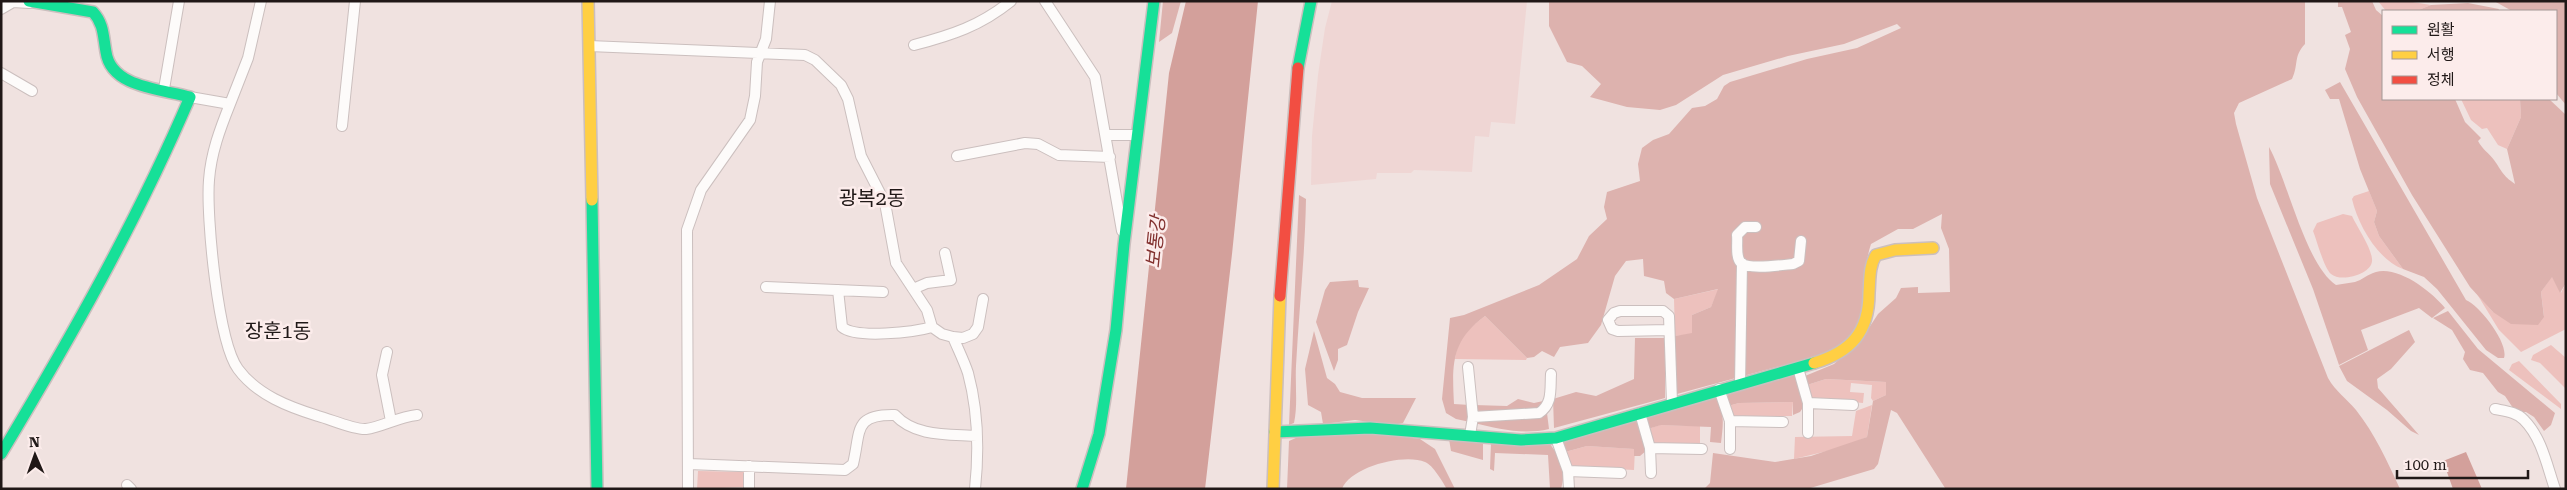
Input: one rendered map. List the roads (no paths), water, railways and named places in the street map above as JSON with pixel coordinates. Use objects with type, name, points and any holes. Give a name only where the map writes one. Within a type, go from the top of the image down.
[{"type":"street","points":[[164,89],[179,1]]},
{"type":"street","points":[[261,1],[248,58],[214,146],[208,193],[218,302],[233,361],[254,386],[294,409],[365,429],[400,417],[417,415]]},
{"type":"street","points":[[342,126],[355,1]]},
{"type":"street","points":[[588,1],[597,489]]},
{"type":"street","points":[[688,489],[687,230],[701,190],[750,120],[755,96],[757,62],[766,39],[770,1]]},
{"type":"street","points":[[914,45],[948,36],[981,23],[1011,1]]},
{"type":"street","points":[[1045,1],[1095,77],[1124,244]]},
{"type":"street","points":[[1082,489],[1099,434],[1116,330],[1124,244],[1154,1]]},
{"type":"street","points":[[1273,489],[1281,281],[1296,75],[1312,1]]},
{"type":"street","points":[[1,9],[13,2],[29,2],[93,12],[100,18],[105,29],[106,58],[109,66],[125,78],[190,97],[230,104]]},
{"type":"street","points":[[589,46],[662,48],[760,55],[806,55],[815,60],[840,85],[848,99],[861,156],[884,202],[896,263],[928,310],[932,326],[942,334],[953,337],[963,338],[973,334],[978,327],[983,299]]},
{"type":"street","points":[[1,73],[32,91]]},
{"type":"street","points":[[1,454],[66,344],[162,163],[190,97]]},
{"type":"street","points":[[1106,135],[1137,135]]},
{"type":"street","points":[[957,156],[1025,143],[1038,144],[1059,155],[1110,157]]},
{"type":"street","points":[[1740,384],[1742,263],[1738,256],[1737,235],[1746,227],[1756,227]]},
{"type":"street","points":[[1742,263],[1749,266],[1793,264],[1799,261],[1801,241]]},
{"type":"street","points":[[1275,432],[1370,428],[1521,440],[1556,438],[1831,358],[1848,346],[1860,332],[1869,311],[1872,263],[1876,255],[1887,250],[1933,248]]},
{"type":"street","points":[[913,289],[927,283],[951,280],[945,253]]},
{"type":"street","points":[[766,287],[883,292]]},
{"type":"street","points":[[838,290],[842,327],[846,331],[887,333],[932,326]]},
{"type":"street","points":[[1669,330],[1618,331],[1612,329],[1608,320],[1610,316],[1620,311],[1663,311],[1669,316],[1672,403]]},
{"type":"street","points":[[953,337],[968,372],[977,436],[976,489]]},
{"type":"street","points":[[387,352],[382,375],[391,421]]},
{"type":"street","points":[[1468,367],[1473,417],[1470,435]]},
{"type":"street","points":[[1798,368],[1808,403],[1808,433]]},
{"type":"street","points":[[1473,417],[1539,414],[1547,408],[1550,399],[1550,374]]},
{"type":"street","points":[[1719,390],[1730,421],[1730,449]]},
{"type":"street","points":[[1808,403],[1853,405]]},
{"type":"street","points":[[2495,409],[2513,413],[2524,419],[2541,445],[2555,489]]},
{"type":"street","points":[[1640,413],[1650,448],[1650,473]]},
{"type":"street","points":[[689,464],[845,470],[853,464],[859,426],[865,419],[878,415],[895,415],[904,426],[916,431],[977,436]]},
{"type":"street","points":[[1730,421],[1783,422]]},
{"type":"street","points":[[1556,438],[1568,471],[1568,489]]},
{"type":"street","points":[[1650,448],[1702,449]]},
{"type":"street","points":[[749,466],[749,489]]},
{"type":"street","points":[[1568,471],[1621,473]]},
{"type":"water","name":"보통강","points":[[1186,1],[1258,1],[1205,489],[1126,489],[1169,73]]},
{"type":"water","points":[[2466,452],[2482,489],[2453,489],[2443,461]]},
{"type":"district","name":"광복2동","points":[[872,198]]},
{"type":"district","name":"장훈1동","points":[[278,331]]}]
